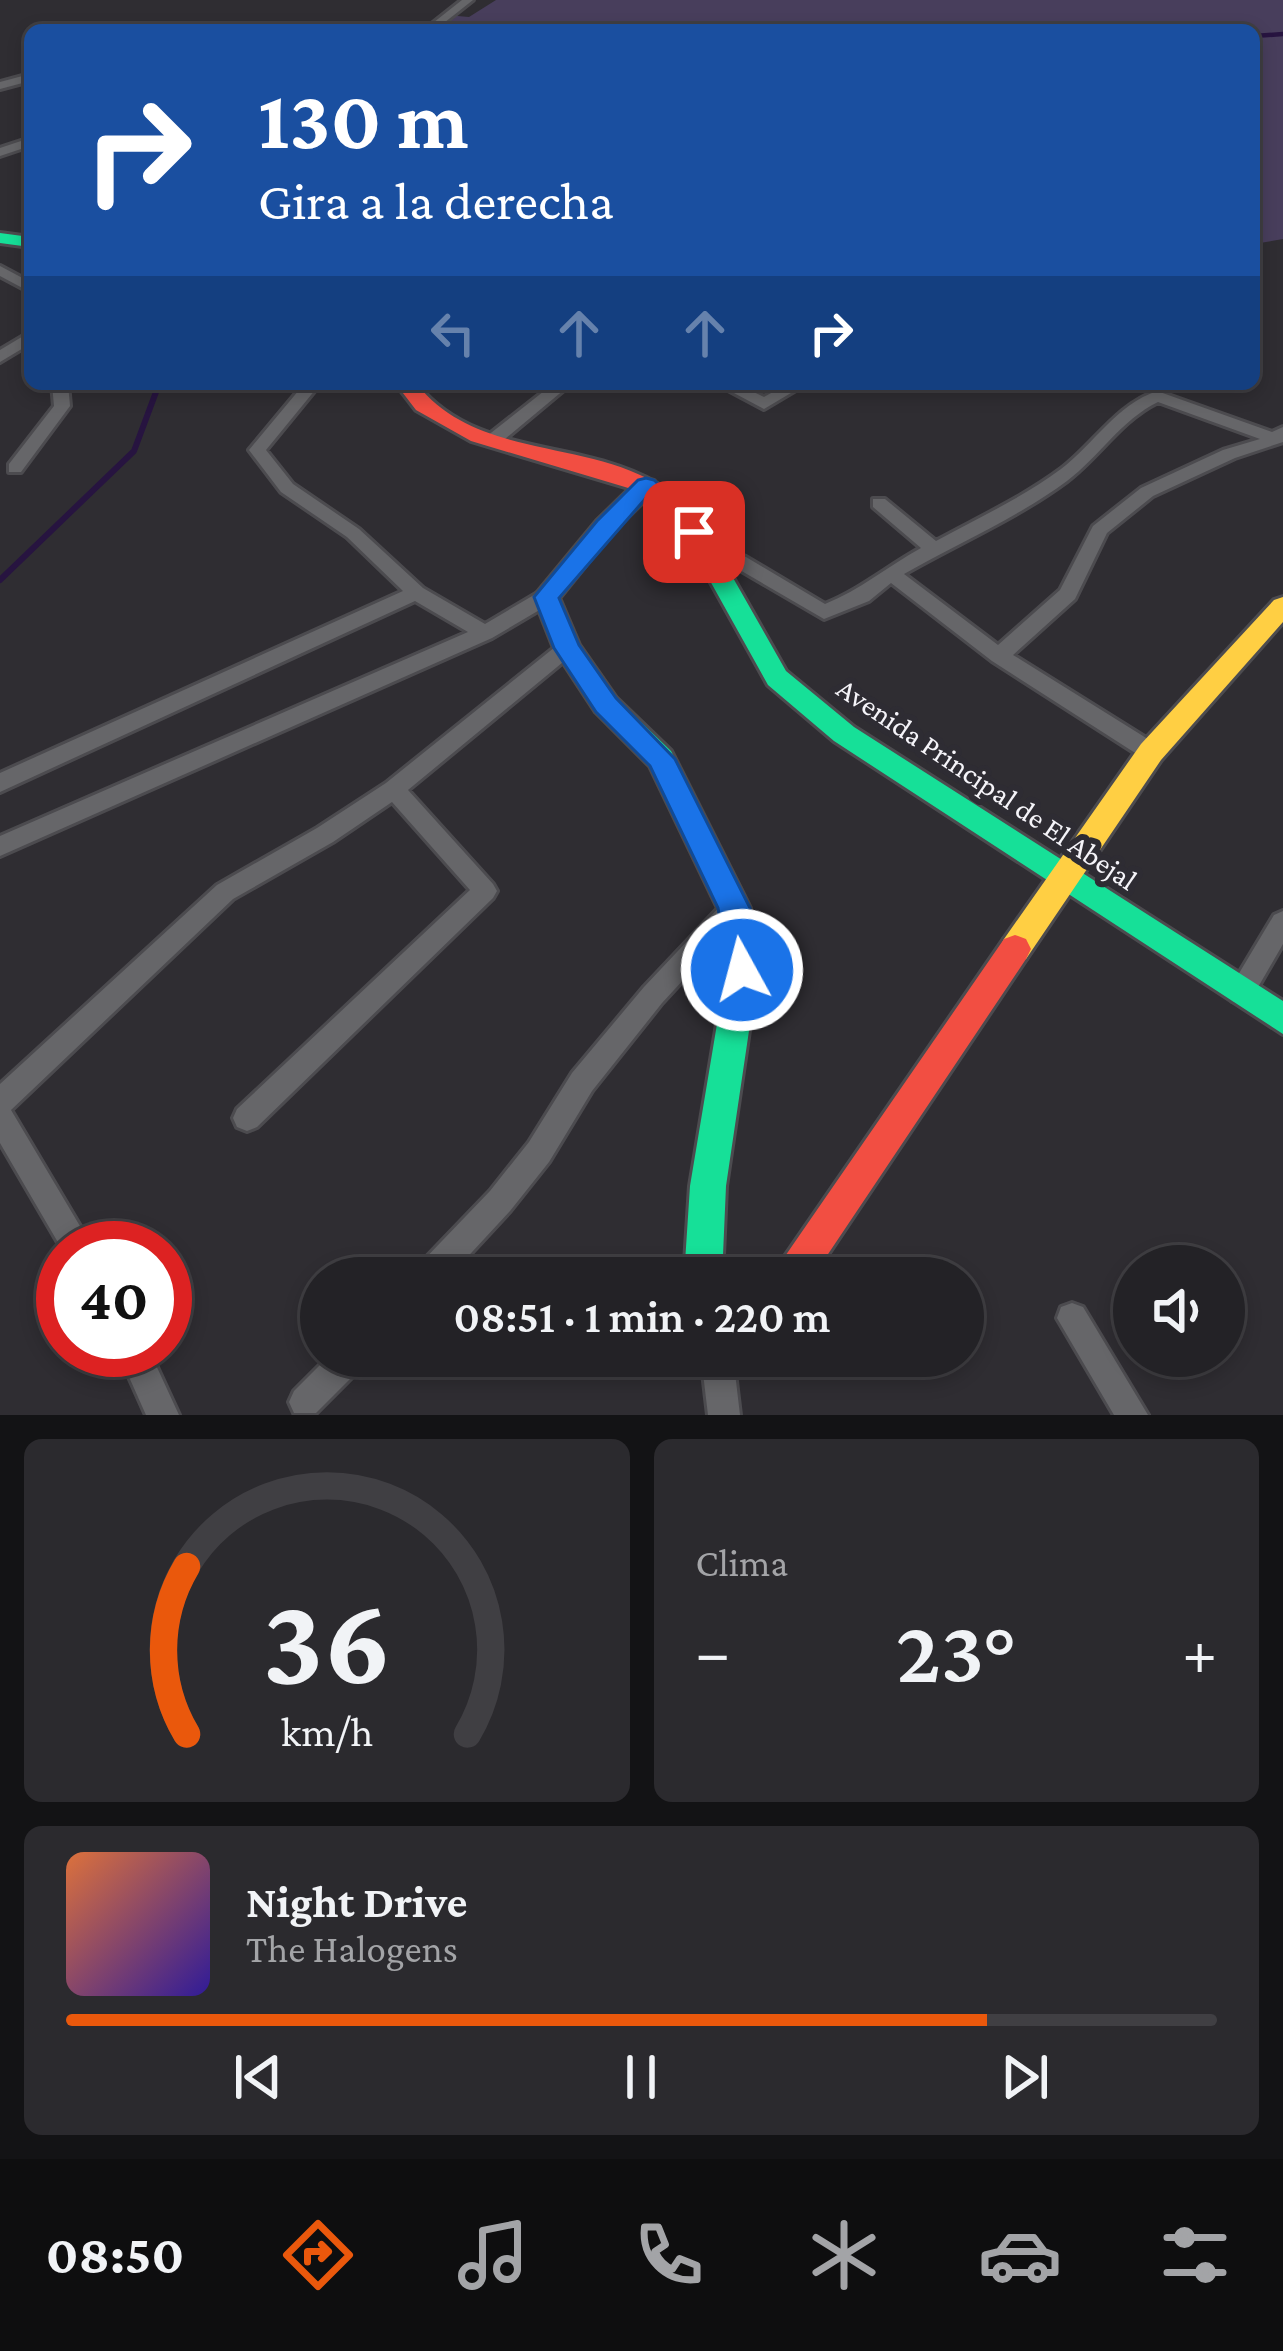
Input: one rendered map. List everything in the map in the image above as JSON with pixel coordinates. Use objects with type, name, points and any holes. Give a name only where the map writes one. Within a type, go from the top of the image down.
[{"type":"street","points":[[437,24],[468,0]]},
{"type":"street","points":[[15,468],[62,406],[61,390]]},
{"type":"street","points":[[307,390],[256,450],[287,488],[353,533],[416,592],[485,633]]},
{"type":"street","name":"Avenida Principal de El Abejal","points":[[409,390],[441,422],[646,485],[673,507],[777,678],[844,734],[1283,1019]]},
{"type":"street","points":[[493,440],[556,390]]},
{"type":"street","points":[[737,390],[764,404],[788,390]]},
{"type":"street","points":[[702,550],[730,556],[768,574],[824,612],[862,596],[891,573],[1045,488],[1108,438],[1122,418],[1157,396],[1280,437]]},
{"type":"street","points":[[999,656],[1068,594],[1099,530],[1148,492],[1280,437]]},
{"type":"street","points":[[0,846],[485,633],[546,597],[646,485]]},
{"type":"street","points":[[879,503],[934,549]]},
{"type":"street","points":[[891,573],[999,656],[1151,752]]},
{"type":"street","points":[[0,783],[416,592]]},
{"type":"street","points":[[546,597],[567,648],[606,705],[661,759],[734,908],[742,970],[708,1186],[704,1257]]},
{"type":"street","points":[[804,1257],[1151,752],[1283,606]]},
{"type":"street","points":[[0,1102],[224,892],[325,836],[394,789],[567,648]]},
{"type":"street","points":[[247,1118],[485,891],[394,789]]},
{"type":"street","points":[[447,1257],[526,1169],[582,1082],[639,1012],[734,908]]},
{"type":"street","points":[[1241,993],[1283,922]]},
{"type":"street","points":[[0,1117],[62,1221]]},
{"type":"street","points":[[1072,1318],[1132,1415]]},
{"type":"street","points":[[145,1377],[163,1415]]},
{"type":"street","points":[[305,1402],[330,1377]]},
{"type":"street","points":[[724,1415],[725,1377]]},
{"type":"shaded area","points":[[496,0],[1283,0],[1283,239],[1260,243],[1260,24],[436,24],[446,15],[469,17]]},
{"type":"waterway","points":[[1260,36],[1283,34]]},
{"type":"waterway","points":[[0,580],[134,451],[157,390]]},
{"type":"traffic: fast","points":[[0,238],[24,241]]},
{"type":"traffic: fast","points":[[646,486],[605,526],[546,597],[567,648],[606,705],[661,759],[734,908],[742,970],[708,1186],[704,1257]]},
{"type":"traffic: fast","points":[[711,561],[777,678],[844,734],[1283,1019]]},
{"type":"traffic: slow","points":[[1015,949],[1151,752],[1283,606]]},
{"type":"traffic: jam","points":[[411,390],[423,406],[479,437],[643,485],[673,508],[711,561]]},
{"type":"traffic: jam","points":[[803,1257],[1015,949]]},
{"type":"route","points":[[694,532],[646,485],[546,597],[567,648],[606,705],[661,759],[734,908],[742,970]]}]
